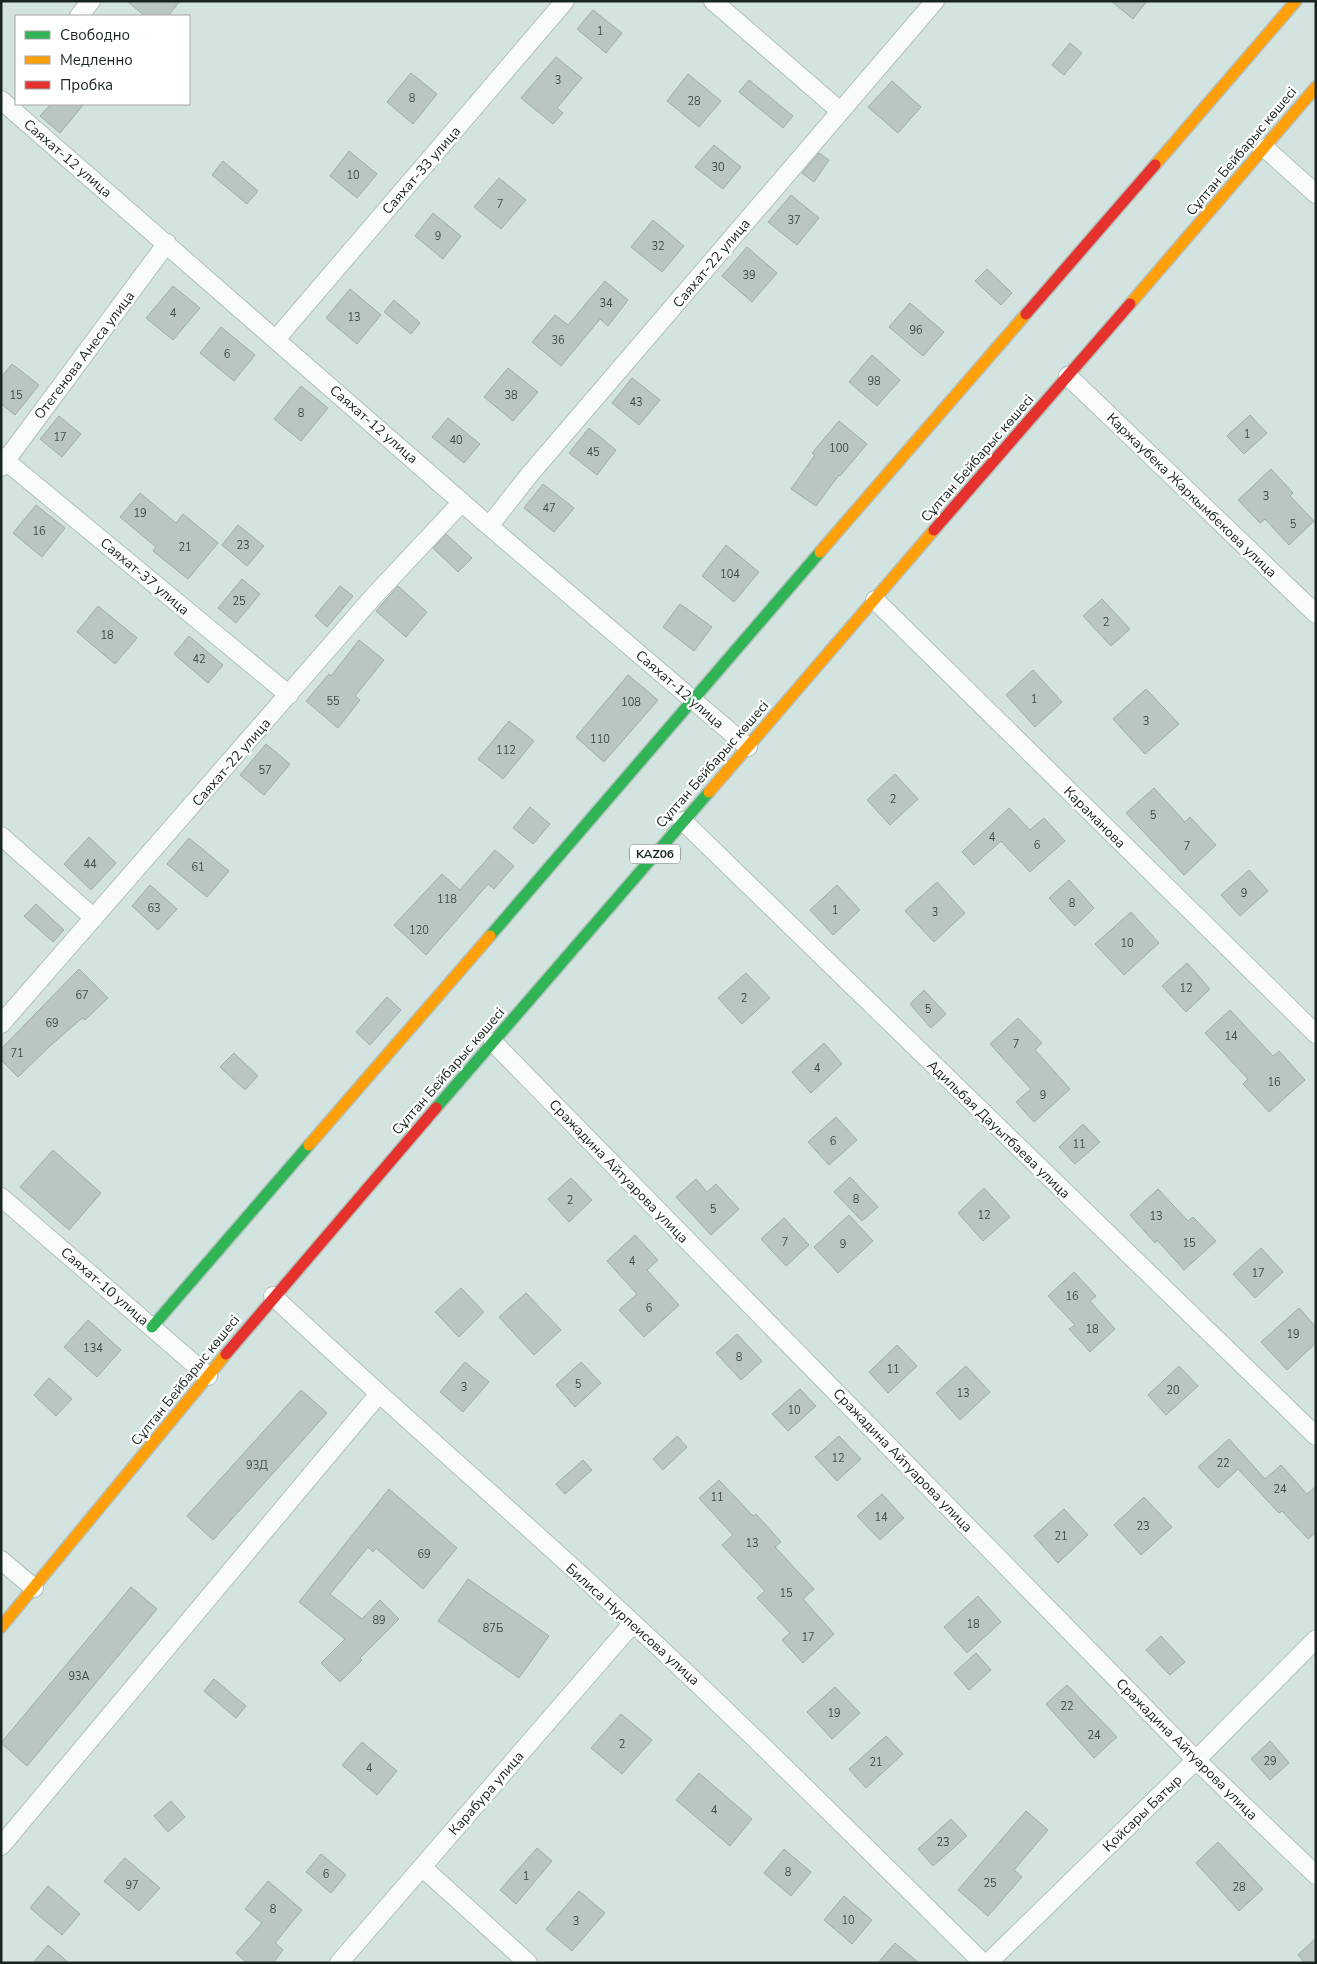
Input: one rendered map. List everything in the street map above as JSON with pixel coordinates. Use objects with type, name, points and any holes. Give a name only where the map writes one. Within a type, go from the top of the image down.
[{"type":"main road","points":[[152,1327],[1296,1]]},
{"type":"main road","name":"Сұлтан Бейбарыс көшесі","points":[[1,1627],[273,1296],[1316,87]]},
{"type":"street","points":[[80,15],[91,1]]},
{"type":"street","name":"Саяхат-33 улица","points":[[277,338],[565,1]]},
{"type":"street","points":[[713,1],[840,111]]},
{"type":"street","name":"Саяхат-22 улица","points":[[490,526],[530,474],[935,1]]},
{"type":"street","name":"Саяхат-12 улица","points":[[16,105],[167,244],[277,338],[462,502],[748,747]]},
{"type":"street","points":[[1265,148],[1316,194]]},
{"type":"street","name":"Отегенова Анеса улица","points":[[3,461],[167,244]]},
{"type":"street","name":"Каржаубека Жаркымбекова улица","points":[[1068,376],[1316,614]]},
{"type":"street","name":"Саяхат-37 улица","points":[[3,461],[289,696]]},
{"type":"street","name":"Саяхат-22 улица","points":[[1,1024],[289,696],[373,597],[462,502]]},
{"type":"street","name":"Караманова","points":[[875,600],[1316,1034]]},
{"type":"street","name":"Адильбая Дауытбаева улица","points":[[683,821],[1316,1436]]},
{"type":"street","points":[[1,836],[94,918]]},
{"type":"street","name":"Сражадина Айтуарова улица","points":[[493,1042],[1196,1760],[1316,1875]]},
{"type":"street","name":"Саяхат-10 улица","points":[[1,1197],[208,1376]]},
{"type":"street","name":"Билиса Нурпеисова улица","points":[[273,1296],[378,1395],[633,1623],[720,1704],[983,1963]]},
{"type":"street","points":[[1,1846],[378,1395]]},
{"type":"street","points":[[1,1560],[34,1588]]},
{"type":"street","name":"Карабура улица","points":[[339,1963],[633,1623]]},
{"type":"street","name":"Қойсары Батыр","points":[[988,1963],[1196,1760],[1316,1639]]},
{"type":"street","points":[[422,1867],[528,1963]]},
{"type":"building","points":[[127,1],[180,1],[169,15],[144,15]]},
{"type":"building","points":[[1111,1],[1147,1],[1133,19]]},
{"type":"building","points":[[593,10],[622,33],[606,53],[577,29]]},
{"type":"building","points":[[1070,43],[1082,53],[1064,75],[1052,65]]},
{"type":"building","points":[[556,57],[582,78],[557,108],[563,113],[553,124],[521,98]]},
{"type":"building","points":[[411,73],[437,94],[413,124],[387,102]]},
{"type":"building","points":[[688,74],[721,101],[699,127],[667,101]]},
{"type":"building","points":[[749,80],[793,116],[783,128],[739,92]]},
{"type":"building","points":[[892,81],[921,107],[898,133],[868,107]]},
{"type":"building","points":[[50,105],[83,105],[60,133],[40,116]]},
{"type":"building","points":[[714,145],[741,167],[723,189],[695,167]]},
{"type":"building","points":[[349,151],[377,174],[357,198],[330,176]]},
{"type":"building","points":[[819,153],[829,160],[814,182],[802,173]]},
{"type":"building","points":[[223,161],[258,191],[247,204],[212,175]]},
{"type":"building","points":[[499,178],[526,200],[501,229],[474,207]]},
{"type":"building","points":[[791,195],[819,218],[797,245],[768,222]]},
{"type":"building","points":[[433,213],[461,236],[443,259],[415,236]]},
{"type":"building","points":[[653,220],[684,246],[662,272],[631,247]]},
{"type":"building","points":[[747,247],[777,273],[752,302],[722,276]]},
{"type":"building","points":[[987,269],[1012,293],[1001,305],[975,281]]},
{"type":"building","points":[[605,281],[628,300],[608,326],[600,319],[561,366],[532,342],[555,315],[568,325]]},
{"type":"building","points":[[173,286],[200,308],[173,340],[146,318]]},
{"type":"building","points":[[350,289],[381,315],[357,344],[326,318]]},
{"type":"building","points":[[394,300],[420,323],[411,334],[384,312]]},
{"type":"building","points":[[910,303],[944,332],[923,356],[889,327]]},
{"type":"building","points":[[221,327],[255,355],[234,381],[200,353]]},
{"type":"building","points":[[872,355],[900,380],[877,406],[849,382]]},
{"type":"building","points":[[12,364],[39,385],[15,415],[1,404],[1,377]]},
{"type":"building","points":[[508,368],[538,392],[513,421],[484,397]]},
{"type":"building","points":[[632,378],[660,400],[639,425],[612,403]]},
{"type":"building","points":[[301,386],[328,408],[301,441],[274,419]]},
{"type":"building","points":[[1250,415],[1267,433],[1244,454],[1227,436]]},
{"type":"building","points":[[59,416],[81,434],[62,457],[40,439]]},
{"type":"building","points":[[448,418],[480,444],[464,463],[432,437]]},
{"type":"building","points":[[839,421],[867,444],[839,475],[816,506],[791,489],[815,455],[812,453]]},
{"type":"building","points":[[589,428],[616,450],[597,475],[569,453]]},
{"type":"building","points":[[1271,469],[1293,493],[1290,496],[1314,521],[1289,545],[1265,519],[1260,523],[1238,500]]},
{"type":"building","points":[[543,484],[574,508],[554,532],[524,508]]},
{"type":"building","points":[[140,493],[176,523],[183,514],[218,543],[188,579],[153,551],[156,547],[120,517]]},
{"type":"building","points":[[36,505],[65,528],[42,557],[13,533]]},
{"type":"building","points":[[238,525],[264,546],[247,566],[222,545]]},
{"type":"building","points":[[446,534],[472,558],[458,572],[433,548]]},
{"type":"building","points":[[726,545],[759,572],[734,602],[702,576]]},
{"type":"building","points":[[242,579],[260,594],[236,623],[218,608]]},
{"type":"building","points":[[340,586],[353,596],[327,627],[315,616]]},
{"type":"building","points":[[398,586],[427,612],[406,637],[376,611]]},
{"type":"building","points":[[1102,599],[1130,629],[1111,646],[1083,616]]},
{"type":"building","points":[[680,604],[712,627],[694,651],[663,627]]},
{"type":"building","points":[[98,606],[137,638],[115,664],[77,632]]},
{"type":"building","points":[[189,636],[223,665],[208,683],[174,654]]},
{"type":"building","points":[[359,640],[384,660],[355,696],[360,700],[338,728],[306,701],[329,674],[331,676]]},
{"type":"building","points":[[1033,670],[1062,702],[1035,727],[1006,695]]},
{"type":"building","points":[[628,675],[658,700],[604,762],[576,737]]},
{"type":"building","points":[[1146,689],[1179,724],[1145,754],[1113,719]]},
{"type":"building","points":[[509,721],[534,741],[503,779],[478,759]]},
{"type":"building","points":[[266,744],[290,764],[264,795],[240,775]]},
{"type":"building","points":[[895,774],[918,799],[890,825],[867,800]]},
{"type":"building","points":[[1154,788],[1185,822],[1190,817],[1216,845],[1184,875],[1126,813]]},
{"type":"building","points":[[530,807],[550,824],[533,844],[513,828]]},
{"type":"building","points":[[1009,808],[1030,830],[1044,818],[1065,841],[1030,872],[1001,841],[974,865],[962,852]]},
{"type":"building","points":[[89,837],[116,863],[91,890],[64,864]]},
{"type":"building","points":[[189,838],[229,871],[207,897],[167,864]]},
{"type":"building","points":[[495,850],[514,866],[494,889],[488,884],[426,955],[394,925],[442,874],[460,890]]},
{"type":"building","points":[[1249,870],[1268,891],[1240,916],[1221,895]]},
{"type":"building","points":[[1069,880],[1094,908],[1075,926],[1049,898]]},
{"type":"building","points":[[937,882],[965,913],[934,942],[905,911]]},
{"type":"building","points":[[150,885],[177,909],[158,930],[132,906]]},
{"type":"building","points":[[837,885],[860,910],[833,935],[810,910]]},
{"type":"building","points":[[36,904],[64,930],[53,942],[24,916]]},
{"type":"building","points":[[1131,912],[1159,943],[1124,975],[1095,944]]},
{"type":"building","points":[[1187,963],[1210,989],[1186,1012],[1162,986]]},
{"type":"building","points":[[79,969],[108,998],[85,1020],[82,1018],[50,1046],[18,1077],[1,1060],[1,1049]]},
{"type":"building","points":[[746,973],[770,998],[742,1024],[718,998]]},
{"type":"building","points":[[924,990],[946,1014],[931,1028],[910,1004]]},
{"type":"building","points":[[387,997],[401,1010],[370,1045],[356,1032]]},
{"type":"building","points":[[1230,1010],[1273,1056],[1279,1051],[1305,1080],[1269,1112],[1243,1084],[1248,1079],[1205,1033]]},
{"type":"building","points":[[1018,1018],[1042,1043],[1035,1050],[1070,1089],[1034,1122],[1016,1102],[1031,1089],[990,1044]]},
{"type":"building","points":[[824,1043],[842,1064],[811,1093],[792,1072]]},
{"type":"building","points":[[234,1053],[258,1076],[245,1090],[220,1067]]},
{"type":"building","points":[[836,1117],[857,1140],[829,1165],[808,1142]]},
{"type":"building","points":[[1083,1124],[1100,1142],[1075,1164],[1059,1147]]},
{"type":"building","points":[[53,1150],[101,1193],[69,1230],[20,1187]]},
{"type":"building","points":[[850,1177],[878,1207],[862,1221],[834,1192]]},
{"type":"building","points":[[571,1178],[592,1200],[569,1222],[548,1199]]},
{"type":"building","points":[[696,1179],[707,1192],[716,1184],[739,1209],[711,1235],[676,1197]]},
{"type":"building","points":[[984,1188],[1010,1217],[983,1241],[958,1213]]},
{"type":"building","points":[[1158,1189],[1188,1221],[1193,1217],[1216,1241],[1184,1270],[1157,1240],[1155,1243],[1130,1215]]},
{"type":"building","points":[[849,1215],[873,1241],[838,1273],[814,1247]]},
{"type":"building","points":[[784,1218],[809,1245],[786,1266],[761,1239]]},
{"type":"building","points":[[635,1235],[658,1260],[647,1270],[679,1305],[644,1337],[619,1310],[637,1294],[607,1261]]},
{"type":"building","points":[[1261,1248],[1283,1272],[1255,1298],[1233,1274]]},
{"type":"building","points":[[1074,1272],[1096,1296],[1090,1301],[1115,1329],[1090,1352],[1069,1329],[1075,1325],[1048,1296]]},
{"type":"building","points":[[461,1288],[484,1312],[459,1337],[435,1312]]},
{"type":"building","points":[[526,1293],[561,1330],[534,1355],[499,1317]]},
{"type":"building","points":[[1299,1308],[1316,1327],[1316,1343],[1287,1370],[1261,1342]]},
{"type":"building","points":[[88,1320],[121,1350],[97,1377],[64,1347]]},
{"type":"building","points":[[737,1334],[762,1361],[741,1380],[716,1353]]},
{"type":"building","points":[[897,1345],[917,1366],[888,1393],[869,1372]]},
{"type":"building","points":[[465,1362],[489,1382],[463,1412],[440,1392]]},
{"type":"building","points":[[581,1362],[601,1383],[575,1407],[556,1385]]},
{"type":"building","points":[[966,1366],[990,1392],[960,1420],[936,1393]]},
{"type":"building","points":[[1179,1366],[1198,1386],[1166,1415],[1148,1395]]},
{"type":"building","points":[[49,1378],[72,1399],[56,1416],[34,1395]]},
{"type":"building","points":[[800,1389],[816,1406],[788,1431],[772,1414]]},
{"type":"building","points":[[301,1390],[327,1413],[213,1540],[187,1516]]},
{"type":"building","points":[[677,1436],[687,1447],[663,1470],[653,1459]]},
{"type":"building","points":[[839,1436],[861,1459],[837,1481],[815,1457]]},
{"type":"building","points":[[1229,1439],[1265,1479],[1281,1465],[1307,1494],[1316,1486],[1316,1532],[1308,1539],[1282,1511],[1279,1513],[1238,1469],[1218,1488],[1198,1467]]},
{"type":"building","points":[[583,1460],[592,1470],[565,1494],[556,1484]]},
{"type":"building","points":[[719,1480],[753,1516],[756,1514],[781,1542],[775,1547],[814,1589],[803,1599],[834,1634],[803,1663],[782,1640],[790,1633],[757,1598],[765,1591],[722,1545],[733,1535],[699,1498]]},
{"type":"building","points":[[389,1489],[457,1548],[423,1589],[376,1548],[373,1552],[368,1547],[330,1594],[362,1619],[380,1600],[399,1619],[360,1658],[362,1660],[340,1682],[321,1663],[345,1639],[299,1602]]},
{"type":"building","points":[[882,1494],[904,1518],[880,1540],[857,1516]]},
{"type":"building","points":[[1144,1497],[1172,1527],[1141,1555],[1114,1525]]},
{"type":"building","points":[[1064,1509],[1088,1535],[1058,1563],[1034,1536]]},
{"type":"building","points":[[468,1579],[549,1636],[519,1678],[438,1621]]},
{"type":"building","points":[[131,1587],[157,1609],[27,1766],[1,1743]]},
{"type":"building","points":[[978,1596],[1001,1622],[967,1653],[944,1627]]},
{"type":"building","points":[[1161,1636],[1185,1662],[1170,1675],[1146,1650]]},
{"type":"building","points":[[976,1653],[991,1670],[969,1690],[954,1673]]},
{"type":"building","points":[[214,1679],[246,1706],[236,1718],[204,1691]]},
{"type":"building","points":[[1067,1685],[1117,1737],[1094,1758],[1046,1704]]},
{"type":"building","points":[[835,1687],[860,1713],[832,1739],[807,1712]]},
{"type":"building","points":[[621,1714],[652,1740],[622,1774],[591,1748]]},
{"type":"building","points":[[886,1736],[903,1754],[866,1788],[849,1769]]},
{"type":"building","points":[[1270,1741],[1289,1763],[1270,1780],[1251,1759]]},
{"type":"building","points":[[362,1742],[397,1771],[377,1795],[342,1765]]},
{"type":"building","points":[[699,1773],[752,1819],[730,1846],[676,1800]]},
{"type":"building","points":[[171,1801],[185,1817],[168,1832],[154,1816]]},
{"type":"building","points":[[1026,1811],[1048,1830],[1014,1870],[1022,1877],[988,1916],[958,1890]]},
{"type":"building","points":[[951,1819],[967,1836],[933,1866],[918,1849]]},
{"type":"building","points":[[1218,1842],[1263,1889],[1239,1911],[1196,1863]]},
{"type":"building","points":[[537,1848],[552,1861],[516,1904],[500,1890]]},
{"type":"building","points":[[784,1849],[811,1872],[791,1896],[764,1873]]},
{"type":"building","points":[[321,1854],[346,1875],[331,1893],[306,1872]]},
{"type":"building","points":[[125,1858],[160,1888],[139,1911],[104,1881]]},
{"type":"building","points":[[268,1881],[302,1910],[275,1943],[283,1950],[273,1963],[247,1963],[236,1953],[262,1923],[245,1909]]},
{"type":"building","points":[[48,1886],[80,1914],[62,1935],[30,1908]]},
{"type":"building","points":[[579,1891],[605,1913],[572,1951],[546,1929]]},
{"type":"building","points":[[844,1896],[872,1920],[852,1944],[824,1920]]},
{"type":"building","points":[[1316,1938],[1316,1963],[1305,1963],[1298,1955]]},
{"type":"building","points":[[895,1943],[919,1963],[878,1963]]},
{"type":"building","points":[[48,1945],[69,1963],[33,1963]]},
{"type":"traffic: fast","points":[[490,936],[820,552]]},
{"type":"traffic: fast","points":[[436,1108],[709,792]]},
{"type":"traffic: fast","points":[[152,1327],[309,1145]]},
{"type":"traffic: slow","points":[[1155,165],[1296,1]]},
{"type":"traffic: slow","points":[[1130,304],[1316,87]]},
{"type":"traffic: slow","points":[[820,552],[1026,314]]},
{"type":"traffic: slow","points":[[709,792],[934,530]]},
{"type":"traffic: slow","points":[[309,1145],[490,936]]},
{"type":"traffic: slow","points":[[1,1627],[226,1354]]},
{"type":"traffic: jam","points":[[1026,314],[1155,165]]},
{"type":"traffic: jam","points":[[934,530],[1130,304]]},
{"type":"traffic: jam","points":[[226,1354],[436,1108]]}]
